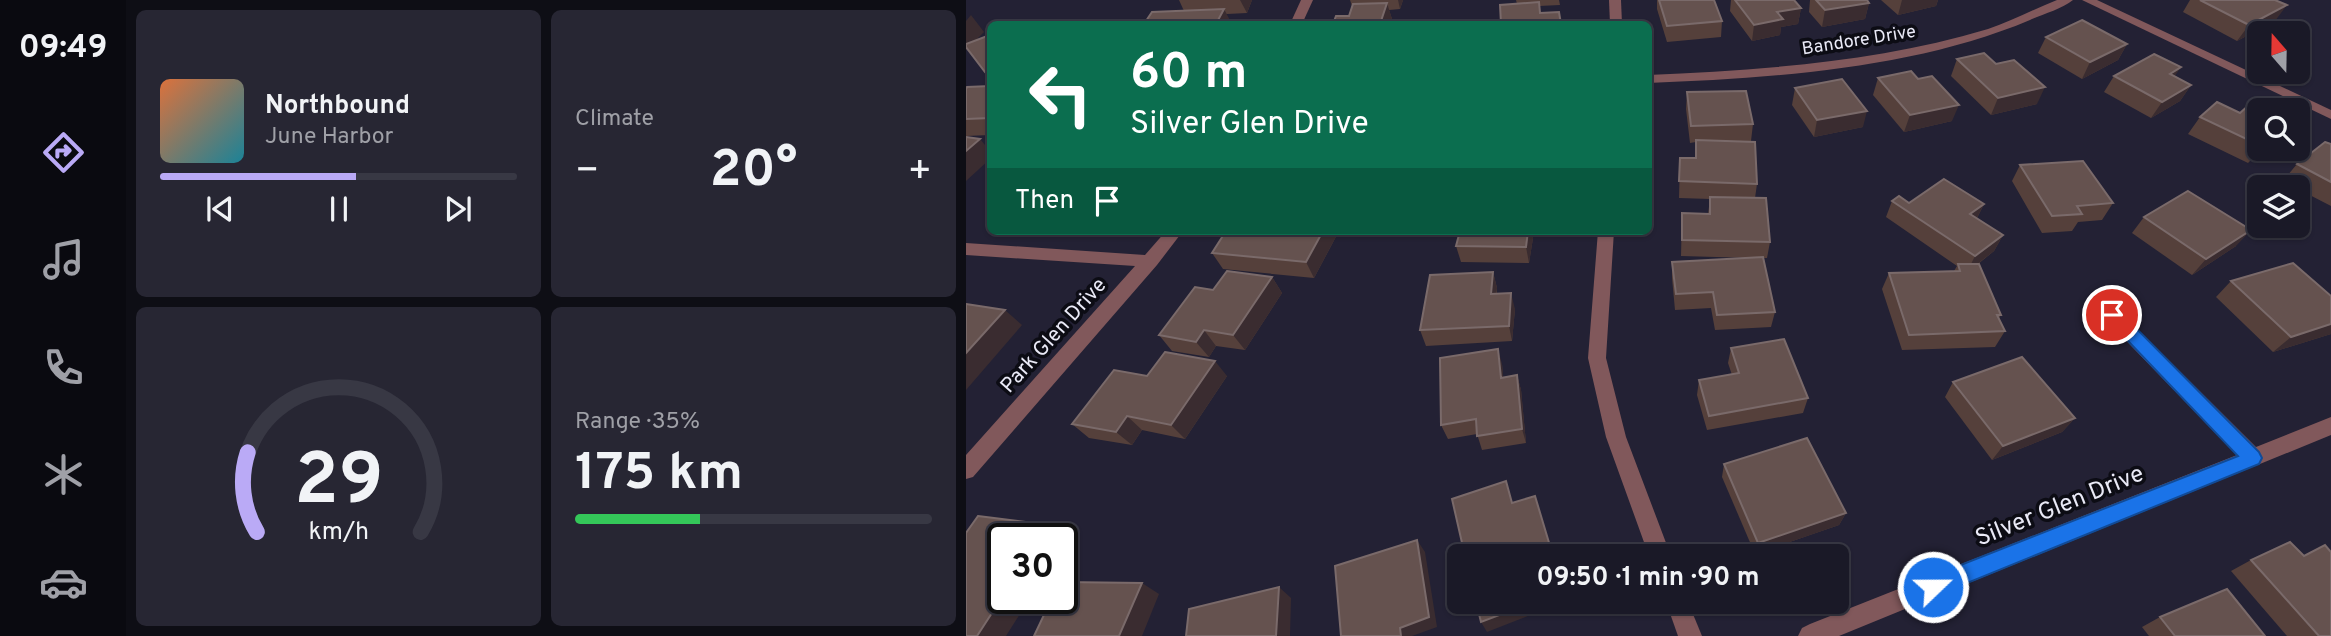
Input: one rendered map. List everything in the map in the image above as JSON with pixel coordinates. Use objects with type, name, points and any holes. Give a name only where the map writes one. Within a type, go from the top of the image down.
[{"type":"street","points":[[1297,21],[1307,0]]},
{"type":"street","points":[[1615,0],[1616,21]]},
{"type":"street","name":"Bandore Drive","points":[[1652,79],[1766,74],[1912,51],[1993,31],[2067,0]]},
{"type":"street","points":[[2088,0],[2331,115]]},
{"type":"street","name":"Park Glen Drive","points":[[966,470],[1172,235]]},
{"type":"street","points":[[1606,235],[1597,358],[1616,437],[1656,544]]},
{"type":"street","points":[[966,249],[1151,261]]},
{"type":"street","points":[[2112,315],[2253,458]]},
{"type":"street","name":"Silver Glen Drive","points":[[1810,636],[2331,426]]},
{"type":"street","points":[[1682,614],[1690,636]]},
{"type":"building","points":[[1659,0],[1714,0],[1722,21],[1667,26]]},
{"type":"building","points":[[1735,0],[1794,0],[1801,8],[1777,12],[1783,19],[1754,25]]},
{"type":"building","points":[[1816,0],[1867,0],[1869,3],[1825,10]]},
{"type":"building","points":[[2200,0],[2275,0],[2287,5],[2257,21],[2247,21],[2247,24]]},
{"type":"building","points":[[1539,2],[1540,13],[1559,12],[1560,21],[1501,21],[1500,5]]},
{"type":"building","points":[[1387,3],[1381,21],[1334,21],[1336,16],[1349,16],[1353,4]]},
{"type":"building","points":[[1224,9],[1218,21],[1146,21],[1152,12]]},
{"type":"building","points":[[2082,20],[2127,44],[2090,62],[2046,37]]},
{"type":"building","points":[[987,36],[987,71],[985,72],[966,44]]},
{"type":"building","points":[[1984,53],[1996,64],[2014,60],[2045,87],[1998,98],[1957,59]]},
{"type":"building","points":[[2154,54],[2181,67],[2170,74],[2191,85],[2162,102],[2114,76]]},
{"type":"building","points":[[1911,71],[1918,79],[1932,76],[1959,105],[1910,115],[1878,78]]},
{"type":"building","points":[[1842,79],[1867,111],[1817,120],[1795,88]]},
{"type":"building","points":[[987,86],[987,118],[966,119],[967,87]]},
{"type":"building","points":[[1746,91],[1753,124],[1691,126],[1687,92]]},
{"type":"building","points":[[2217,102],[2240,113],[2247,107],[2247,139],[2200,117]]},
{"type":"building","points":[[966,137],[980,139],[966,151]]},
{"type":"building","points":[[1696,140],[1755,142],[1757,184],[1679,181],[1680,158],[1696,158]]},
{"type":"building","points":[[2325,142],[2331,144],[2331,182],[2297,164],[2310,161],[2310,154]]},
{"type":"building","points":[[2083,161],[2113,203],[2077,206],[2082,214],[2052,216],[2020,165]]},
{"type":"building","points":[[1944,179],[1984,204],[1970,214],[2003,235],[1975,256],[1892,201],[1899,196],[1909,203]]},
{"type":"building","points":[[2188,191],[2247,228],[2247,233],[2206,259],[2144,217]]},
{"type":"building","points":[[1710,197],[1766,198],[1770,242],[1682,240],[1682,213],[1710,214]]},
{"type":"building","points":[[1223,235],[1321,235],[1306,262],[1212,253]]},
{"type":"building","points":[[1459,235],[1528,235],[1526,247],[1456,246]]},
{"type":"building","points":[[1763,257],[1775,312],[1717,315],[1713,292],[1676,294],[1672,262]]},
{"type":"building","points":[[2293,263],[2331,296],[2331,324],[2291,337],[2231,281]]},
{"type":"building","points":[[1958,264],[1979,264],[2005,331],[1909,335],[1889,273],[1960,271]]},
{"type":"building","points":[[1227,271],[1272,277],[1233,335],[1204,330],[1196,342],[1159,335],[1195,287],[1213,290]]},
{"type":"building","points":[[1493,272],[1491,294],[1511,293],[1509,326],[1420,330],[1430,275]]},
{"type":"building","points":[[966,304],[1005,310],[966,353]]},
{"type":"building","points":[[1784,339],[1808,398],[1709,416],[1699,380],[1739,373],[1731,348]]},
{"type":"building","points":[[1498,349],[1501,378],[1517,375],[1522,429],[1477,436],[1476,419],[1441,425],[1440,358]]},
{"type":"building","points":[[1165,352],[1215,361],[1171,425],[1127,416],[1116,432],[1072,424],[1114,370],[1147,376]]},
{"type":"building","points":[[2022,357],[2075,418],[2003,446],[1953,382]]},
{"type":"building","points":[[1807,438],[1846,513],[1758,543],[1724,464]]},
{"type":"building","points":[[1506,481],[1512,503],[1535,496],[1549,544],[1462,544],[1452,499]]},
{"type":"building","points":[[978,516],[1034,523],[987,523],[987,614],[991,614],[977,636],[966,636],[966,533]]},
{"type":"building","points":[[1417,540],[1429,617],[1400,628],[1401,636],[1341,636],[1335,566]]},
{"type":"building","points":[[2290,542],[2304,556],[2325,545],[2331,552],[2331,636],[2319,636],[2251,560]]},
{"type":"building","points":[[1078,582],[1142,583],[1119,636],[1034,636],[1044,614],[1078,614]]},
{"type":"building","points":[[1279,587],[1276,636],[1186,636],[1189,609]]},
{"type":"building","points":[[2227,589],[2265,636],[2175,636],[2160,617]]},
{"type":"building","points":[[1479,614],[1502,614],[1481,622]]},
{"type":"route","points":[[1933,587],[2253,458],[2112,315]]}]
